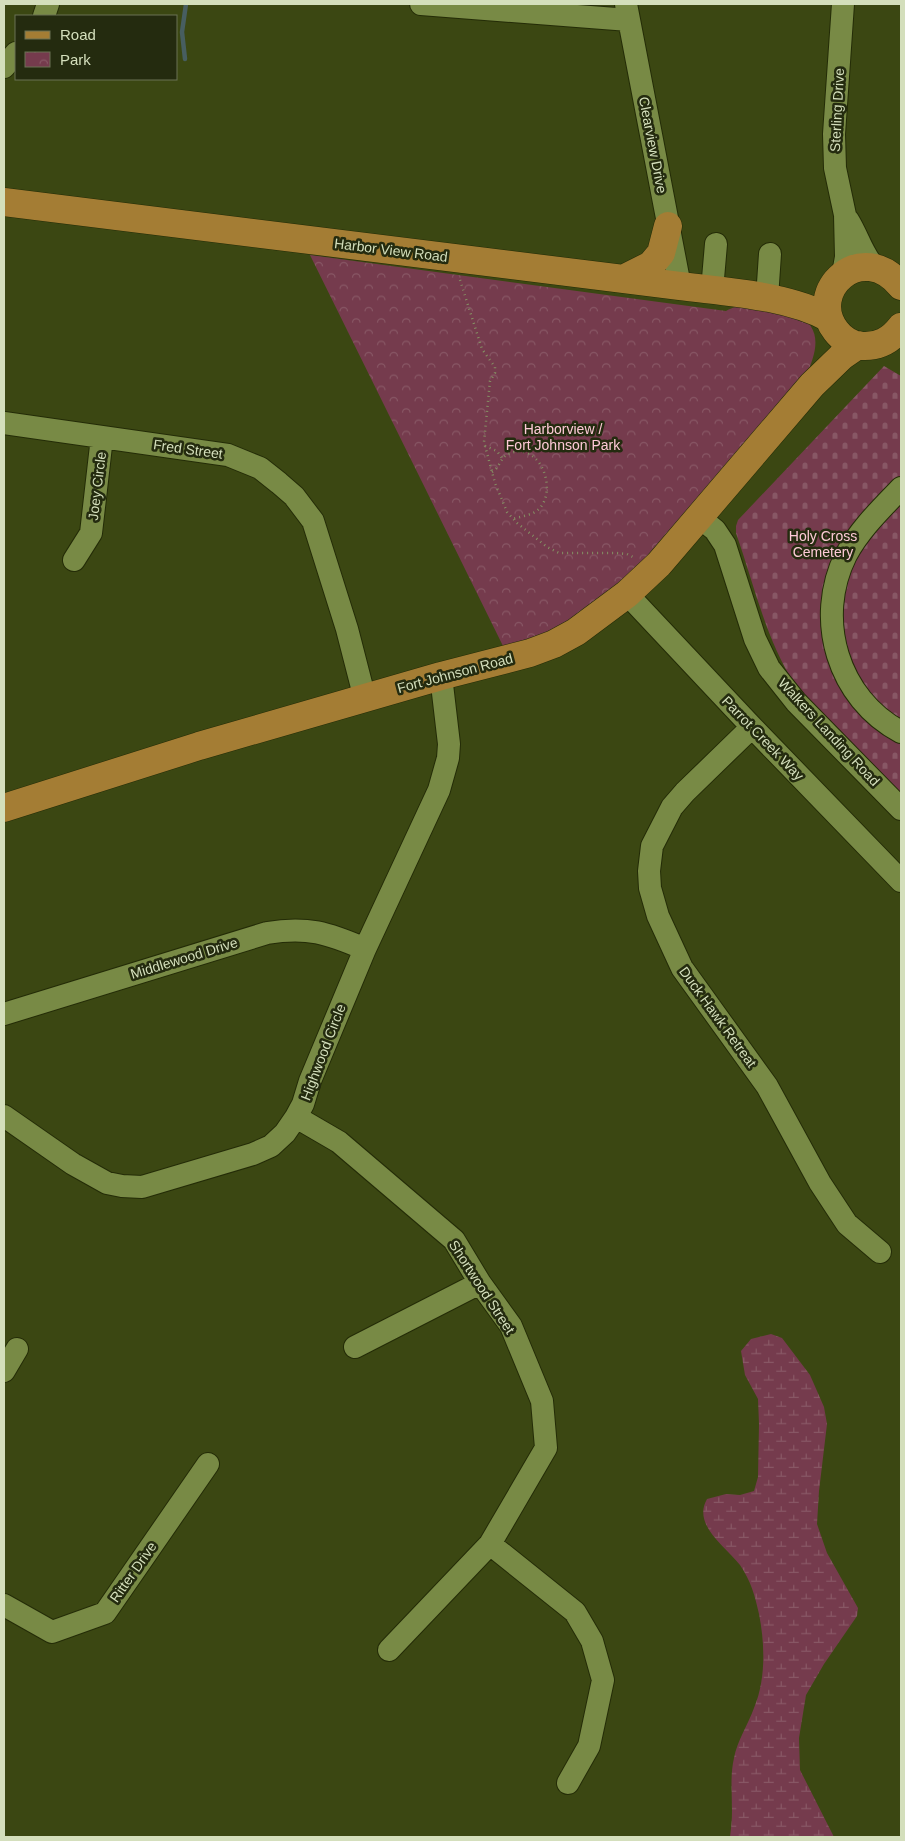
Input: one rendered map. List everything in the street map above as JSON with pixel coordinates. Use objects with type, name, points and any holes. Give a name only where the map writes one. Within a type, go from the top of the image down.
[{"type":"main road","name":"Harbor View Road","points":[[4,202],[773,299],[815,310],[831,322],[839,335],[858,345]]},
{"type":"main road","points":[[623,279],[651,265],[661,253],[668,226]]},
{"type":"main road","name":"Harbor View Road","points":[[773,299],[811,296],[853,269],[863,267],[892,276]]},
{"type":"main road","name":"Fort Johnson Road","points":[[812,385],[831,340],[831,322],[827,306],[829,295],[838,279]]},
{"type":"main road","points":[[858,345],[879,344],[897,338]]},
{"type":"main road","name":"Fort Johnson Road","points":[[4,808],[199,746],[441,676],[530,653],[554,644],[576,632],[627,594],[650,572],[700,518],[812,385],[842,356],[858,345]]},
{"type":"street","points":[[421,4],[628,12]]},
{"type":"street","name":"Sterling Drive","points":[[838,279],[846,257],[845,215],[835,168],[834,134],[843,4]]},
{"type":"street","name":"Clearview Drive","points":[[628,12],[680,286]]},
{"type":"street","points":[[4,67],[15,53]]},
{"type":"street","name":"Sterling Drive","points":[[845,215],[854,229],[860,246],[868,260],[892,276]]},
{"type":"street","points":[[712,290],[716,244]]},
{"type":"street","points":[[770,254],[773,299]]},
{"type":"street","name":"Fred Street","points":[[4,423],[228,455],[260,468],[294,496],[313,521],[347,629],[365,699]]},
{"type":"street","name":"Joey Circle","points":[[74,560],[91,533],[102,437]]},
{"type":"street","points":[[901,488],[858,536],[846,556],[837,576],[832,601],[831,625],[835,648],[842,668],[858,696],[874,713],[901,732]]},
{"type":"street","name":"Walkers Landing Road","points":[[700,518],[715,530],[725,545],[755,639],[769,668],[796,702],[901,809]]},
{"type":"street","name":"Parrot Creek Way","points":[[627,594],[901,881]]},
{"type":"street","name":"Highwood Circle","points":[[4,1116],[73,1164],[107,1183],[122,1186],[142,1187],[253,1154],[271,1146],[285,1133],[303,1104],[310,1081],[365,949],[440,790],[450,744],[441,676]]},
{"type":"street","name":"Duck Hawk Retreat","points":[[752,727],[685,792],[672,808],[652,846],[649,871],[650,888],[658,916],[682,968],[767,1086],[820,1183],[847,1224],[880,1252]]},
{"type":"street","name":"Middlewood Drive","points":[[4,1014],[266,933],[288,930],[316,932],[337,937],[365,949]]},
{"type":"street","name":"Shortwood Street","points":[[296,1117],[339,1142],[454,1240],[480,1283],[511,1326],[542,1401],[546,1448],[490,1544],[389,1650]]},
{"type":"street","points":[[355,1348],[480,1283]]},
{"type":"street","points":[[4,1372],[17,1349]]},
{"type":"street","name":"Ritter Drive","points":[[4,1605],[52,1632],[105,1613],[208,1464]]},
{"type":"street","points":[[490,1544],[575,1612],[592,1641],[603,1680],[589,1746],[568,1783]]},
{"type":"path","points":[[459,258],[460,279],[482,349],[496,367],[490,381],[485,420],[485,446],[492,473],[507,512],[547,547],[559,554],[626,554],[636,559],[650,572]]},
{"type":"path","points":[[485,446],[497,450],[502,458]]},
{"type":"path","points":[[492,473],[502,458],[513,452],[522,451],[529,453],[536,458],[540,465],[548,487],[544,501],[539,509],[533,513],[514,519]]},
{"type":"green space","name":"Harborview / Fort Johnson Park","points":[[310,255],[726,311],[737,306],[746,306],[788,311],[804,319],[810,325],[814,332],[815,349],[806,376],[652,556],[586,614],[544,635],[504,648]]},
{"type":"green space","name":"Holy Cross Cemetery","points":[[884,366],[901,376],[901,795],[796,686],[776,650],[736,533],[738,520]]},
{"type":"green space","points":[[771,1334],[782,1338],[810,1375],[824,1407],[827,1424],[817,1524],[827,1553],[858,1608],[857,1616],[824,1664],[806,1695],[799,1738],[800,1770],[834,1837],[730,1837],[733,1764],[735,1752],[754,1708],[761,1686],[763,1662],[762,1637],[757,1607],[750,1583],[740,1565],[707,1527],[704,1509],[707,1499],[726,1494],[740,1495],[754,1491],[758,1477],[758,1399],[745,1375],[741,1351],[751,1339]]},
{"type":"waterway","points":[[185,59],[182,32],[186,4]]}]
